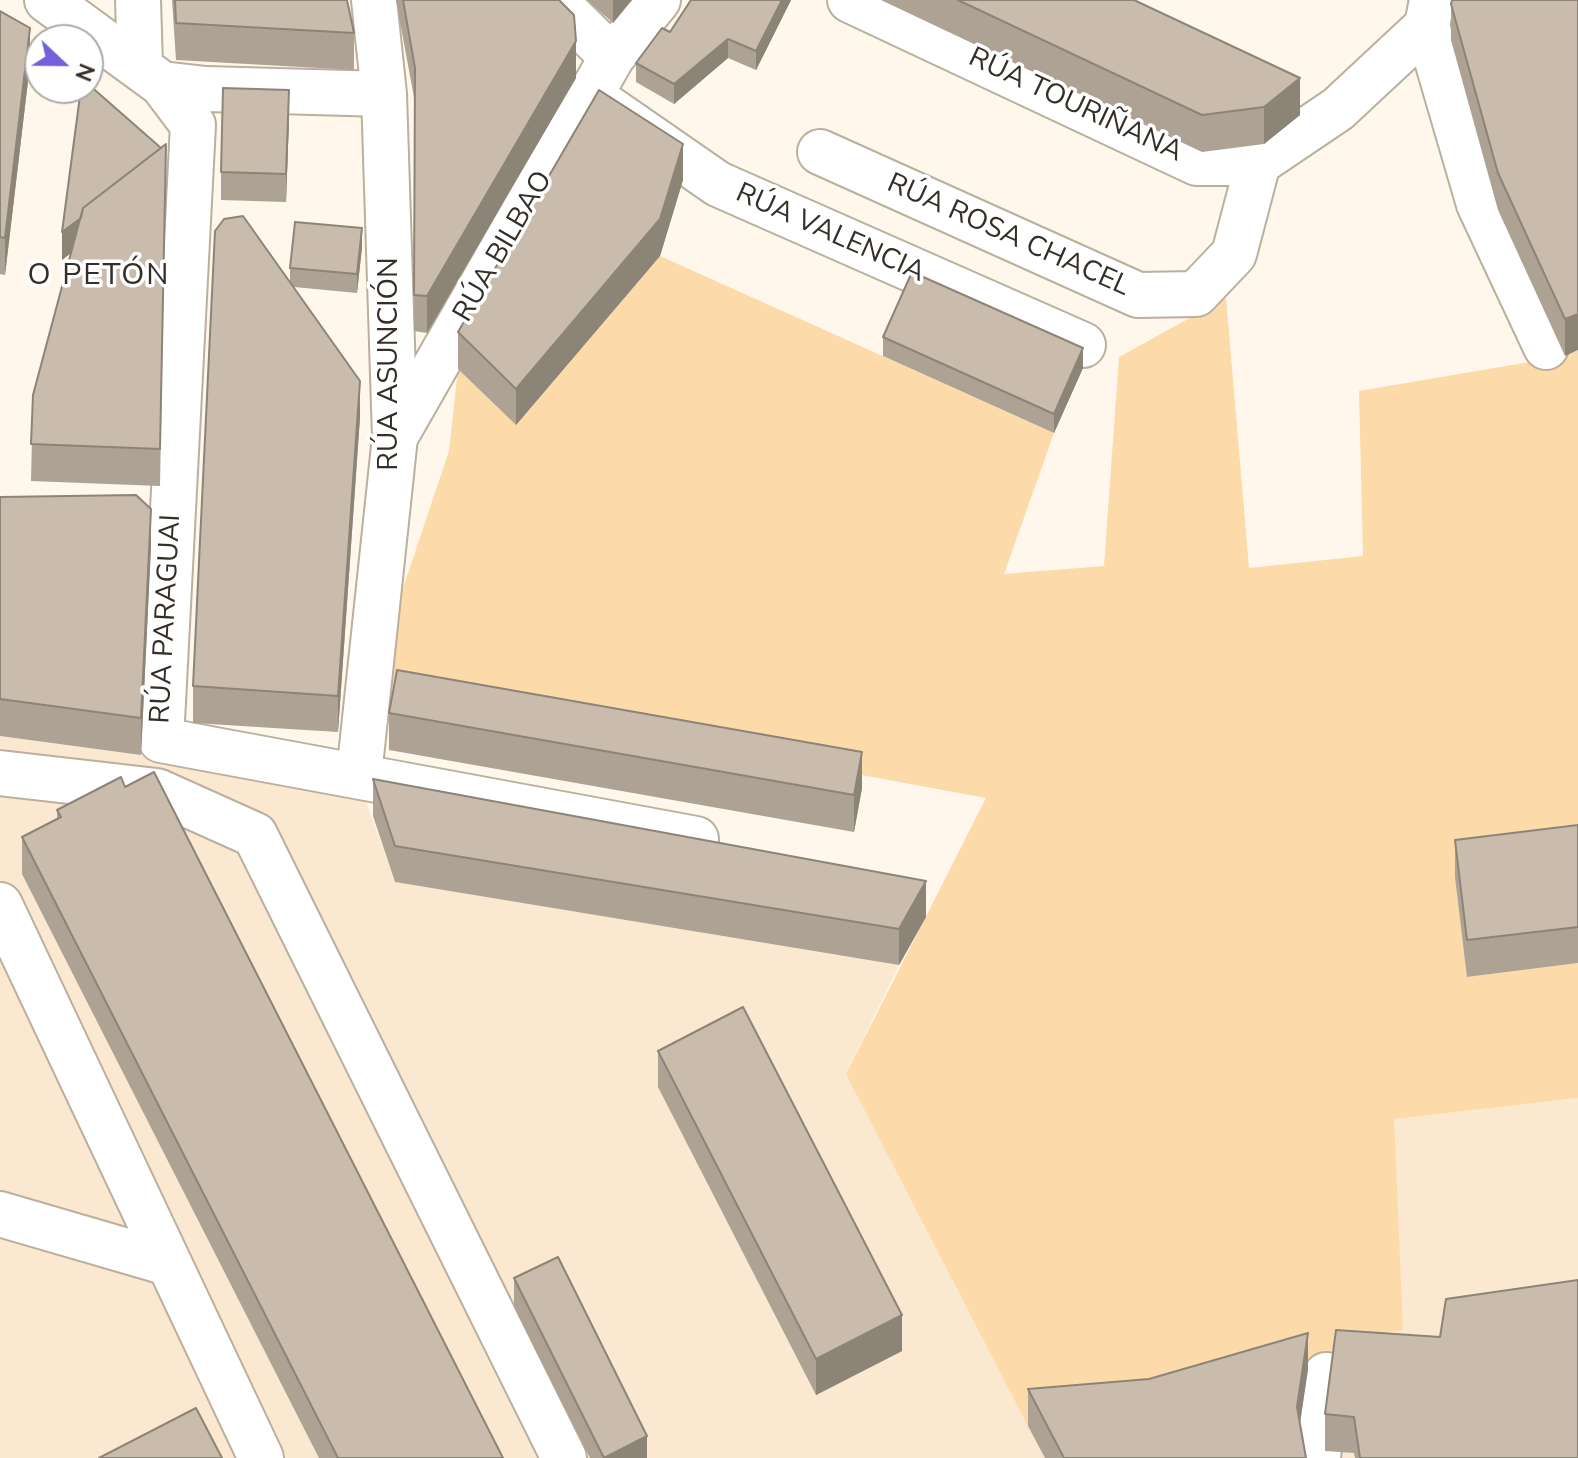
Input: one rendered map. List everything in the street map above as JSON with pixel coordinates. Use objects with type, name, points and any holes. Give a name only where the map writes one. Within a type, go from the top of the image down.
[{"type":"street","points":[[47,0],[151,75],[206,89],[384,94]]},
{"type":"street","points":[[138,0],[151,75]]},
{"type":"street","name":"RÚA ASUNCIÓN","points":[[359,775],[395,437],[384,94],[374,0]]},
{"type":"street","points":[[554,0],[612,57],[658,0]]},
{"type":"street","name":"RÚA TOURIÑANA","points":[[850,0],[1197,163],[1258,163]]},
{"type":"street","points":[[1258,163],[1338,109],[1429,13]]},
{"type":"street","points":[[1429,13],[1479,204],[1546,347]]},
{"type":"street","name":"RÚA BILBAO","points":[[395,437],[612,57]]},
{"type":"street","name":"RÚA PARAGUAI","points":[[151,75],[193,125],[161,740],[735,846]]},
{"type":"street","points":[[1296,89],[1338,109]]},
{"type":"street","name":"RÚA VALENCIA","points":[[591,96],[718,184],[1083,345]]},
{"type":"street","name":"RÚA ROSA CHACEL","points":[[820,152],[1138,295],[1196,294],[1234,254],[1258,163]]},
{"type":"street","points":[[125,509],[172,508]]},
{"type":"street","points":[[0,773],[157,791],[255,835],[564,1458]]},
{"type":"street","points":[[0,905],[261,1458]]},
{"type":"street","points":[[0,1214],[168,1263]]},
{"type":"street","points":[[1318,1458],[1326,1375]]},
{"type":"shaded area","points":[[660,256],[1054,433],[1004,574],[1104,566],[1119,357],[1226,298],[1249,568],[1363,556],[1359,391],[1565,356],[1578,350],[1578,862],[1467,977],[1578,963],[1578,1098],[1394,1119],[1403,1330],[1347,1336],[1346,1367],[1028,1426],[846,1074],[986,798],[390,688],[396,609],[449,451],[458,369],[516,425]]},
{"type":"shaded area","points":[[0,736],[141,755],[364,796],[395,882],[899,965],[846,1074],[1395,1165],[1393,1119],[1578,1098],[1578,1458],[0,1458]]},
{"type":"building","points":[[175,0],[347,0],[354,33],[176,23]]},
{"type":"building","points":[[403,0],[559,0],[574,15],[576,41],[427,296],[414,295],[415,68]]},
{"type":"building","points":[[691,0],[782,0],[756,51],[728,39],[674,84],[636,63],[662,28],[670,32]]},
{"type":"building","points":[[958,0],[1134,0],[1300,78],[1264,107],[1202,115]]},
{"type":"building","points":[[1452,0],[1578,0],[1578,314],[1565,319],[1498,173]]},
{"type":"building","points":[[0,11],[24,25],[24,78],[5,238],[0,237]]},
{"type":"building","points":[[223,88],[289,90],[286,174],[221,172]]},
{"type":"building","points":[[599,90],[683,144],[660,219],[516,389],[458,332]]},
{"type":"building","points":[[104,98],[161,148],[83,208],[81,218],[62,232],[79,104],[104,104]]},
{"type":"building","points":[[166,144],[160,449],[31,444],[33,395],[83,208]]},
{"type":"building","points":[[243,216],[360,381],[338,696],[193,686],[215,231],[224,219]]},
{"type":"building","points":[[295,222],[362,228],[357,274],[290,268]]},
{"type":"building","points":[[912,272],[1083,348],[1054,414],[883,337]]},
{"type":"building","points":[[136,495],[151,509],[141,718],[0,699],[0,497]]},
{"type":"building","points":[[397,670],[862,752],[854,795],[389,713]]},
{"type":"building","points":[[154,772],[503,1458],[338,1458],[22,837],[61,817],[57,810],[121,777],[125,787]]},
{"type":"building","points":[[373,779],[926,881],[899,929],[395,846]]},
{"type":"building","points":[[1578,825],[1578,927],[1467,940],[1455,840]]},
{"type":"building","points":[[743,1007],[902,1315],[816,1359],[658,1051]]},
{"type":"building","points":[[558,1257],[647,1436],[604,1458],[514,1278]]},
{"type":"building","points":[[1578,1280],[1578,1458],[1360,1458],[1354,1417],[1325,1414],[1336,1330],[1440,1337],[1446,1299]]},
{"type":"building","points":[[1308,1333],[1297,1407],[1306,1458],[1064,1458],[1028,1389],[1149,1379]]},
{"type":"building","points":[[196,1408],[222,1458],[99,1458]]},
{"type":"district","name":"O PETÓN","points":[[99,277]]}]
